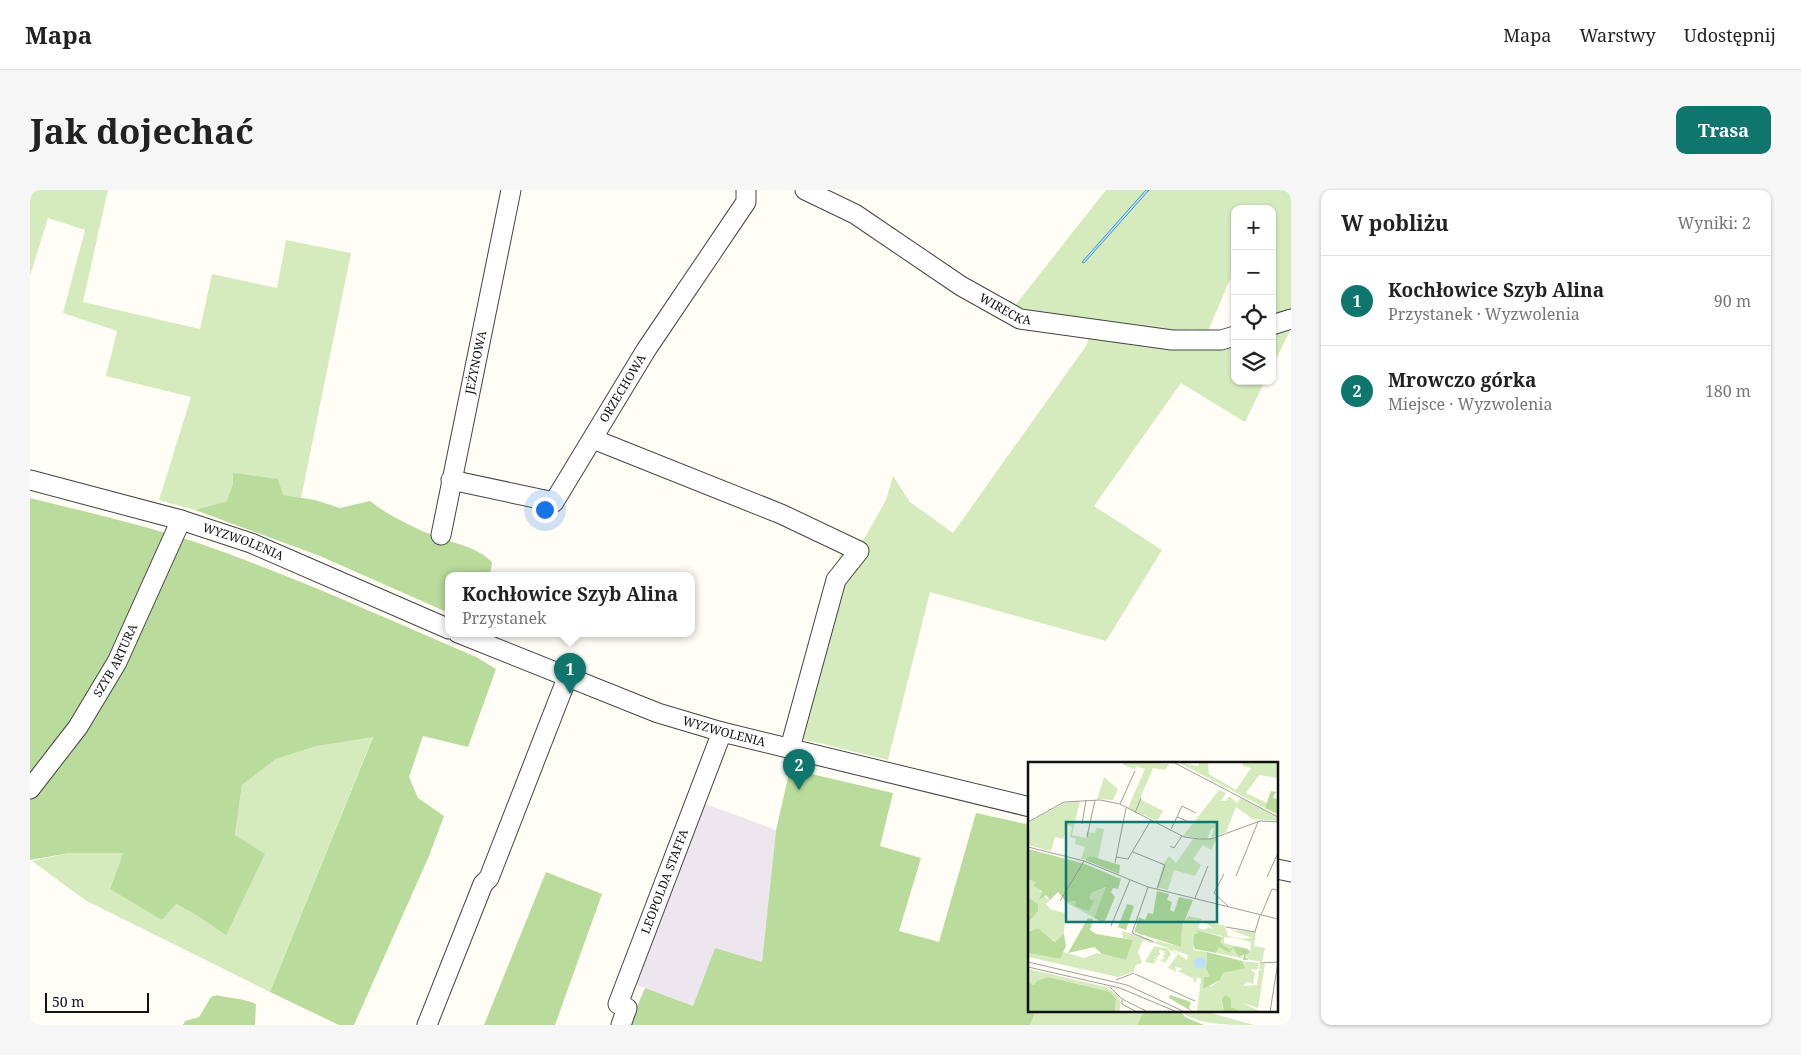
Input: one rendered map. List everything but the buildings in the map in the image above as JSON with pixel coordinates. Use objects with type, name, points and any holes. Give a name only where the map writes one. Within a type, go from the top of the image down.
[{"type":"street","name":"JEŻYNOWA","points":[[441,535],[512,190]]},
{"type":"street","name":"ORZECHOWA","points":[[451,480],[554,502],[646,350],[746,202],[746,190]]},
{"type":"street","name":"WIRECKA","points":[[805,190],[855,214],[961,286],[1020,320],[1172,340],[1221,340],[1231,337]]},
{"type":"street","points":[[1276,324],[1291,319]]},
{"type":"street","points":[[593,439],[781,514],[859,551],[836,580],[790,748]]},
{"type":"street","name":"WYZWOLENIA","points":[[30,480],[182,520],[251,544],[445,627]]},
{"type":"street","name":"SZYB ARTURA","points":[[30,789],[78,727],[117,662],[182,520]]},
{"type":"street","name":"WYZWOLENIA","points":[[468,637],[658,713],[722,732],[1028,807]]},
{"type":"street","points":[[427,1025],[483,884],[489,878],[567,678]]},
{"type":"street","name":"LEOPOLDA STAFFA","points":[[621,1025],[627,1008],[618,1004],[722,732]]},
{"type":"street","points":[[1278,868],[1291,872]]},
{"type":"shaded area","points":[[703,803],[776,830],[762,962],[715,948],[693,1007],[634,984]]},
{"type":"green space","points":[[30,190],[108,190],[83,302],[200,329],[212,274],[277,288],[286,240],[351,253],[301,498],[282,495],[233,473],[233,483],[227,501],[195,510],[159,500],[191,397],[106,376],[117,331],[63,313],[85,230],[48,218],[30,276]]},
{"type":"green space","points":[[1106,190],[1291,190],[1291,312],[1276,317],[1276,205],[1231,205],[1231,277],[1208,331],[1191,329],[1173,334],[1037,315],[1013,308]]},
{"type":"green space","points":[[1291,327],[1276,359],[1276,340],[1276,330]]},
{"type":"green space","points":[[1091,333],[1231,342],[1231,385],[1263,385],[1245,422],[1181,383],[1094,506],[1162,550],[1106,641],[930,592],[888,760],[790,736],[842,547],[864,539],[886,500],[893,476],[910,502],[953,533],[1086,346]]},
{"type":"green space","points":[[233,473],[278,479],[283,495],[315,500],[340,508],[370,501],[392,516],[416,528],[485,556],[492,562],[490,572],[445,572],[445,611],[320,556],[195,510],[227,501],[233,483]]},
{"type":"green space","points":[[30,498],[113,518],[195,542],[231,555],[302,582],[372,612],[476,657],[496,669],[468,747],[423,736],[409,777],[418,798],[444,816],[429,856],[354,1025],[339,1025],[270,992],[373,737],[317,746],[276,759],[242,785],[235,835],[265,854],[226,935],[195,914],[176,904],[162,920],[110,889],[123,853],[70,853],[30,860]]},
{"type":"green space","points":[[373,736],[270,992],[85,900],[32,861],[70,853],[123,853],[110,889],[175,904],[195,913],[235,835],[242,785],[276,759],[317,746]]},
{"type":"green space","points":[[790,769],[893,793],[880,846],[921,858],[899,931],[939,942],[976,813],[1028,825],[1028,1012],[1036,1012],[1030,1025],[629,1025],[645,988],[693,1006],[715,948],[762,962],[776,830]]},
{"type":"green space","points":[[546,872],[602,894],[555,1025],[484,1025]]},
{"type":"green space","points":[[217,995],[256,1004],[255,1025],[183,1025],[185,1021],[199,1017],[211,997]]},
{"type":"green space","points":[[1036,1012],[1147,1012],[1142,1015],[1137,1025],[1030,1025]]},
{"type":"green space","points":[[1147,1012],[1181,1012],[1185,1017],[1204,1025],[1137,1025],[1142,1015]]},
{"type":"green space","points":[[1181,1012],[1208,1012],[1254,1025],[1204,1022]]},
{"type":"water","points":[[1146,190],[1149,190],[1084,263],[1082,262]]},
{"type":"place","name":"Kochłowice Szyb Alina","points":[[570,694]]},
{"type":"place","name":"Mrowczo górka","points":[[799,790]]}]
